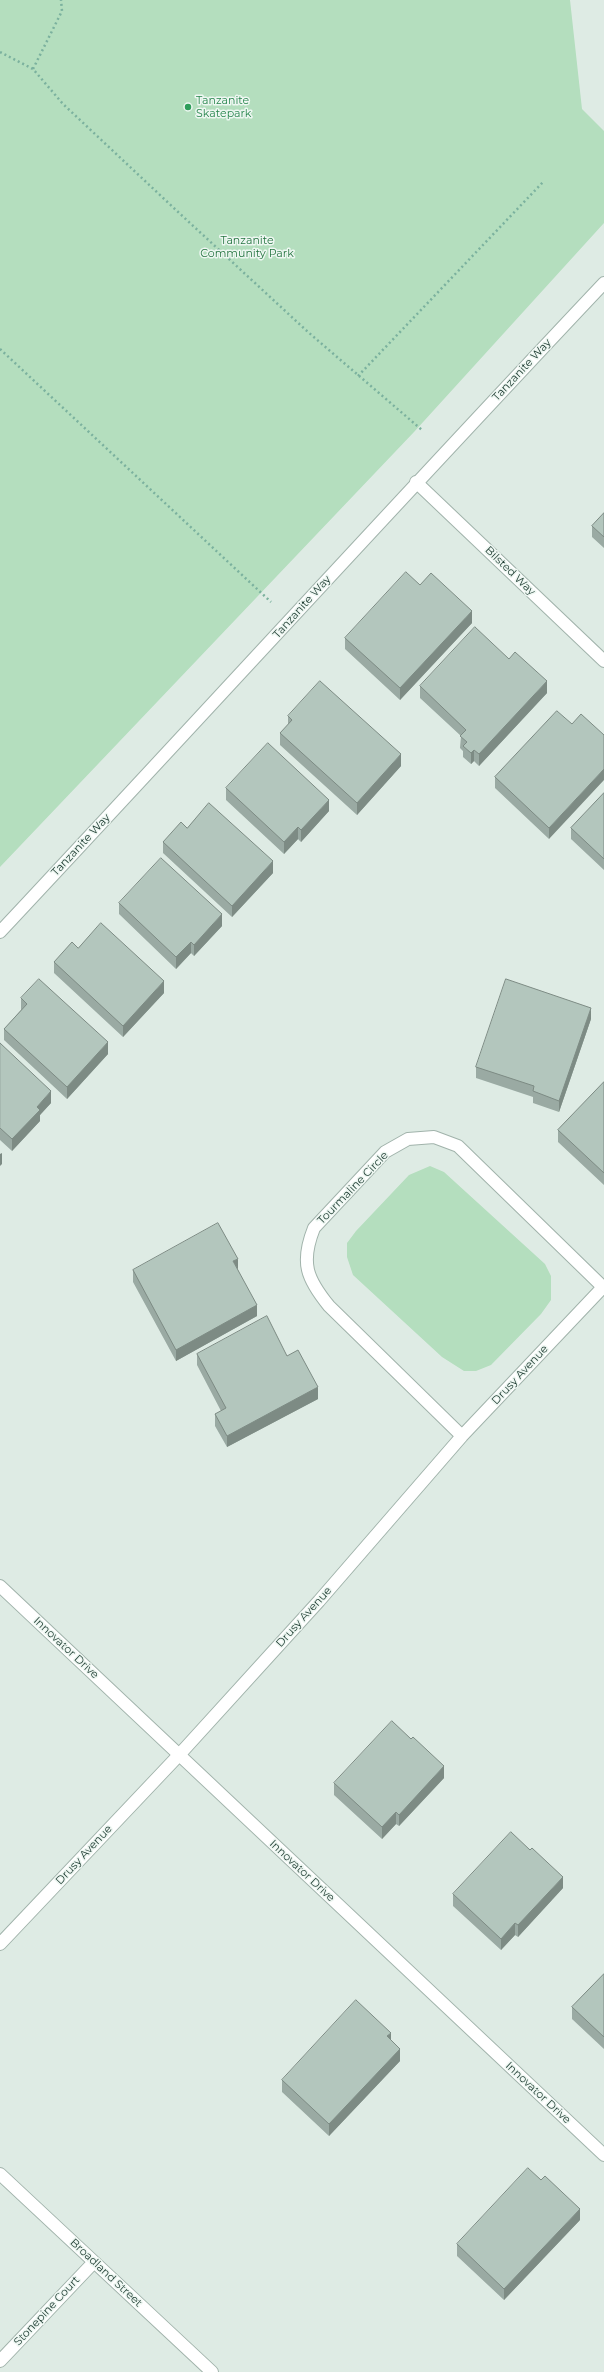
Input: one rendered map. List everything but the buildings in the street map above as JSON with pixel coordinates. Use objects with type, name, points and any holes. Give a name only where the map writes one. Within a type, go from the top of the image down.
[{"type":"street","name":"Tanzanite Way","points":[[0,932],[290,621],[416,482],[604,283]]},
{"type":"street","name":"Bilsted Way","points":[[416,482],[604,661]]},
{"type":"street","name":"Tourmaline Circle","points":[[462,1436],[329,1306],[313,1286],[306,1262],[308,1244],[314,1228],[385,1152],[408,1139],[434,1137],[458,1146],[604,1287]]},
{"type":"street","name":"Drusy Avenue","points":[[0,1944],[179,1755],[319,1602],[462,1436],[604,1287]]},
{"type":"street","name":"Innovator Drive","points":[[0,1586],[604,2155]]},
{"type":"street","name":"Broadland Street","points":[[0,2174],[212,2372]]},
{"type":"street","name":"Stonepine Court","points":[[0,2361],[94,2262]]},
{"type":"path","points":[[33,69],[62,11],[61,0]]},
{"type":"path","points":[[0,52],[33,69],[68,109],[308,332],[422,430]]},
{"type":"path","points":[[358,376],[544,181]]},
{"type":"path","points":[[0,349],[290,621]]},
{"type":"green space","name":"Tanzanite Community Park","points":[[0,0],[570,0],[582,109],[604,131],[604,223],[414,432],[0,867]]},
{"type":"green space","points":[[430,1166],[444,1172],[545,1264],[551,1276],[551,1300],[541,1314],[491,1365],[476,1371],[464,1371],[442,1357],[353,1275],[347,1257],[347,1243],[356,1231],[409,1175]]},
{"type":"place","name":"Tanzanite Skatepark","points":[[188,107]]}]
